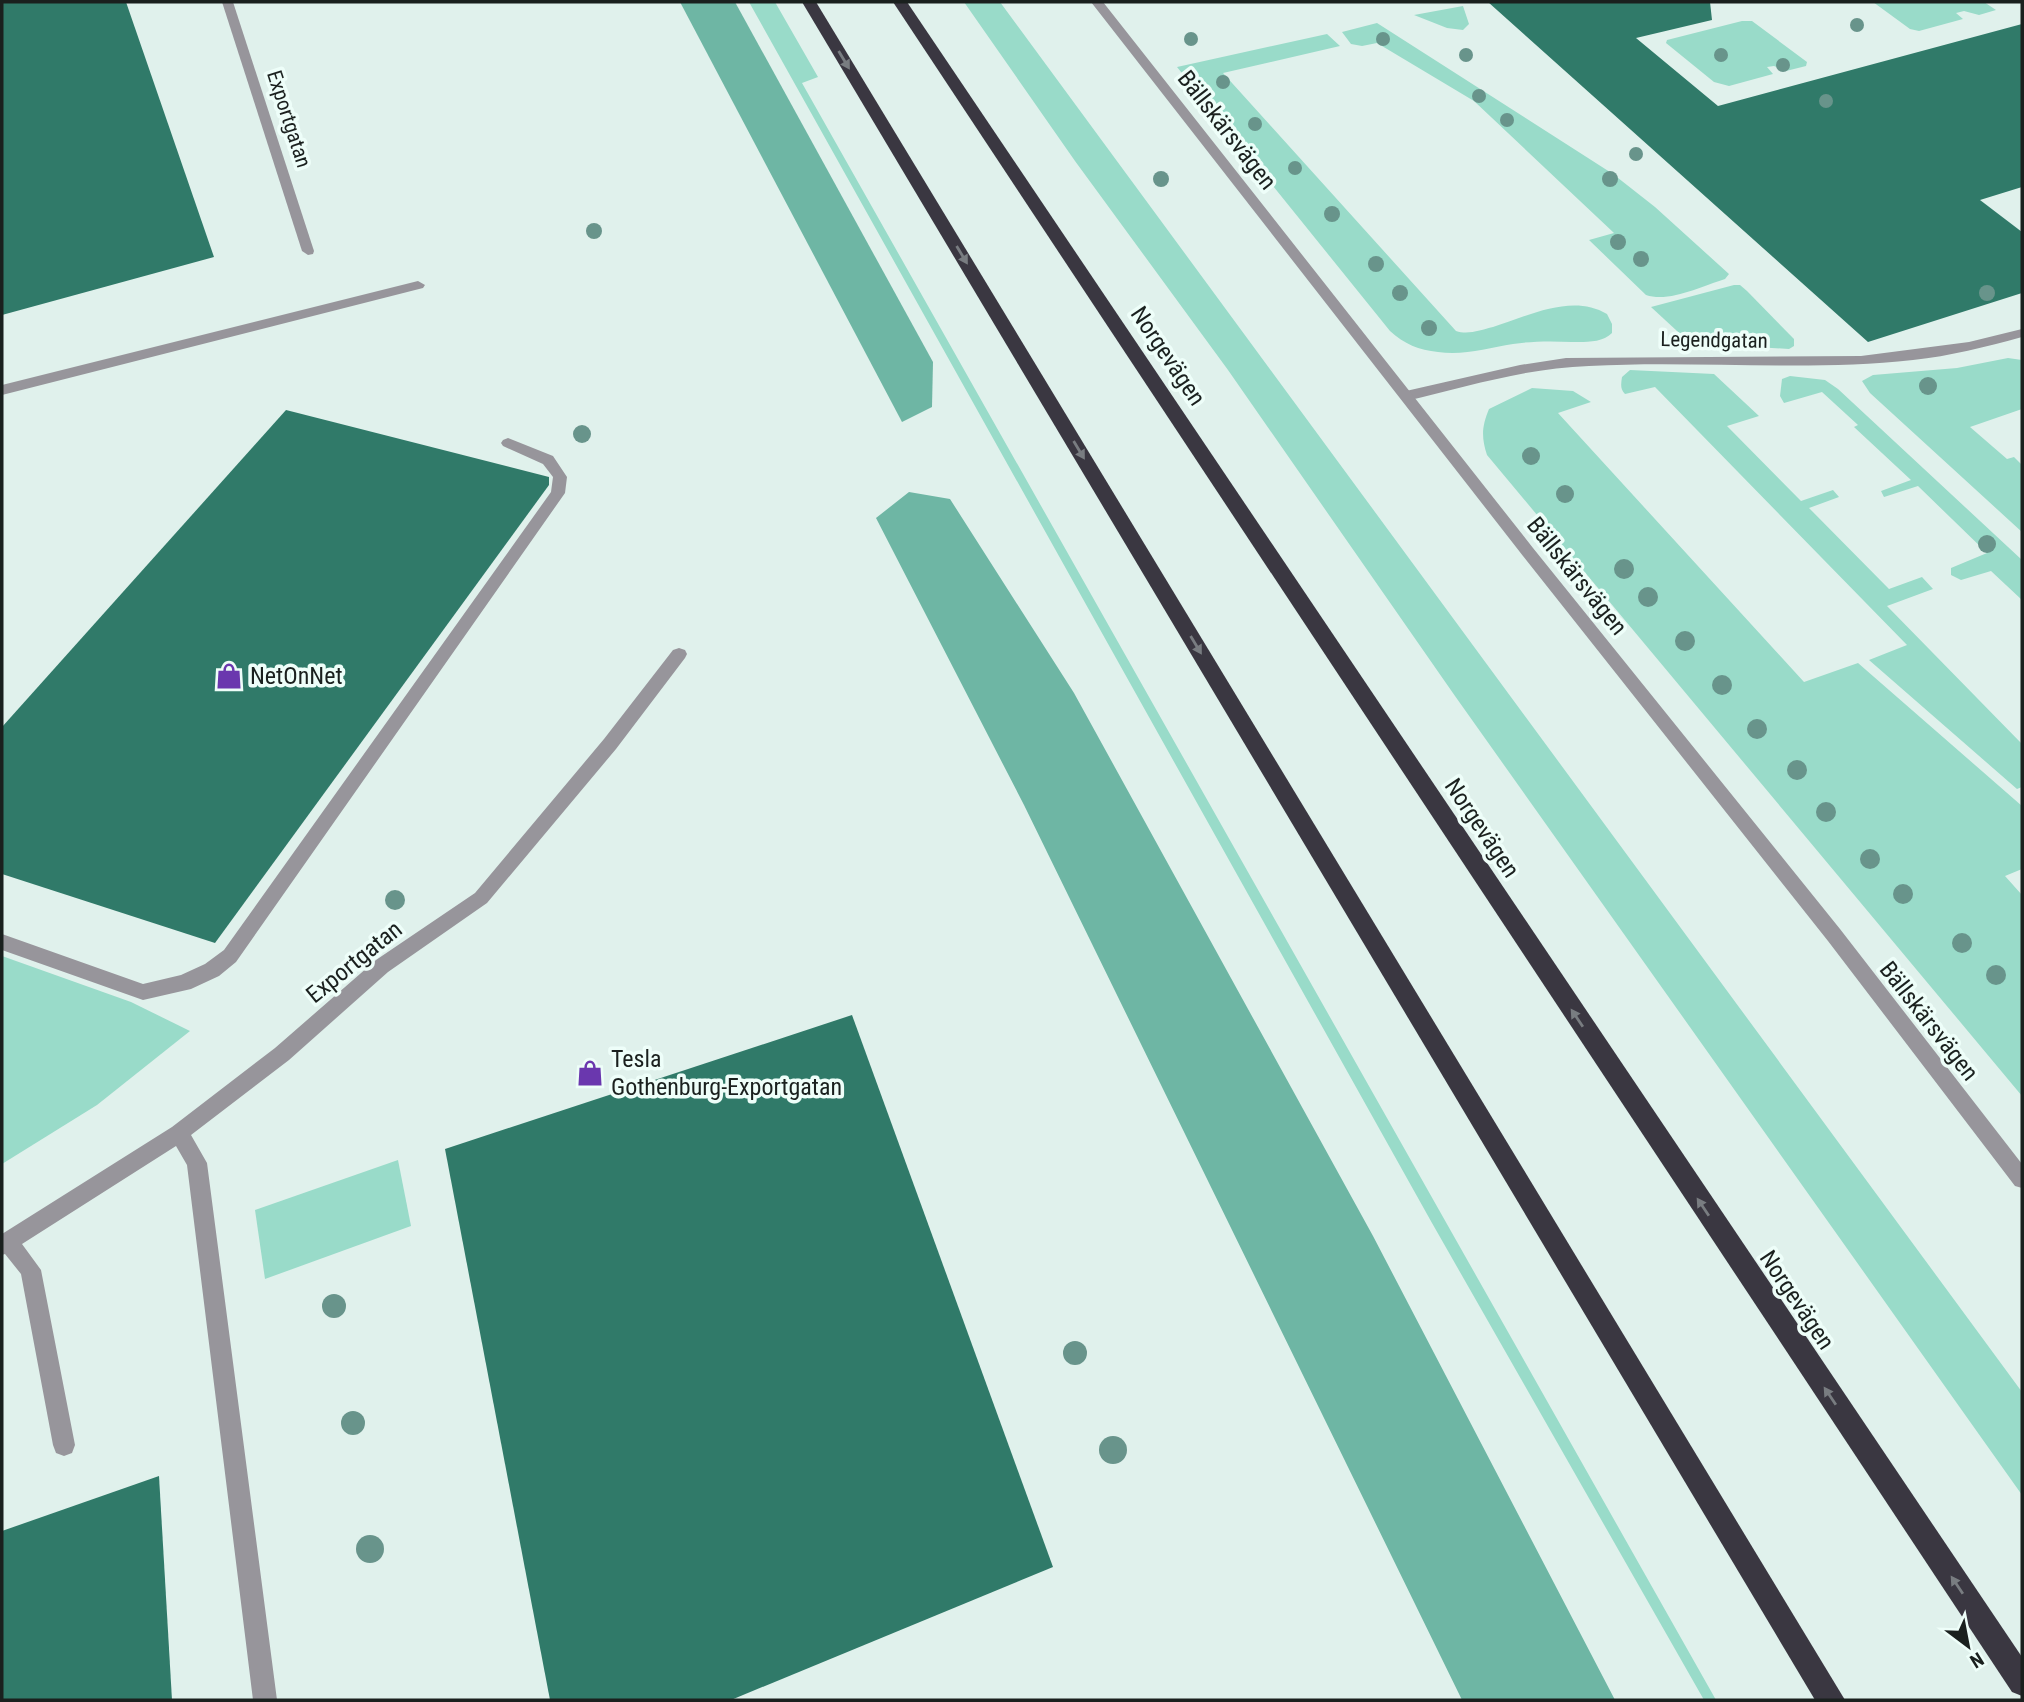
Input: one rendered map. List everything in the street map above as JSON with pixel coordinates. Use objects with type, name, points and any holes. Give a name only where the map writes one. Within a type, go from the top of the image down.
[{"type":"highway","points":[[809,2],[1831,1700]]},
{"type":"highway","name":"Norgevägen","points":[[900,2],[2022,1682]]},
{"type":"street","name":"Exportgatan","points":[[227,2],[308,251]]},
{"type":"street","name":"Bällskärsvägen","points":[[1097,2],[1834,935],[2022,1179]]},
{"type":"street","points":[[2,390],[418,285]]},
{"type":"street","name":"Legendgatan","points":[[1406,396],[1542,367],[1585,361],[1689,359],[1840,363],[1913,358],[1975,347],[2022,333]]},
{"type":"street","points":[[2,942],[144,992],[184,983],[212,970],[230,956],[558,493],[560,477],[548,460],[508,443]]},
{"type":"street","name":"Exportgatan","points":[[5,1243],[179,1133],[282,1054],[382,966],[481,898],[610,744],[679,653]]},
{"type":"street","points":[[179,1133],[197,1163],[265,1700]]},
{"type":"street","points":[[5,1243],[31,1270],[64,1445]]},
{"type":"green space","points":[[680,2],[735,2],[933,362],[932,407],[902,422]]},
{"type":"green space","points":[[749,2],[775,2],[818,77],[802,83],[1716,1700],[1704,1700],[1432,1223]]},
{"type":"green space","points":[[964,2],[1000,2],[2022,1392],[2022,1495],[1455,696],[1228,370],[1075,161]]},
{"type":"green space","points":[[1873,2],[1984,2],[1996,10],[1979,15],[1964,11],[1956,13],[1963,19],[1919,31],[1910,29]]},
{"type":"green space","points":[[1463,6],[1469,24],[1463,30],[1447,28],[1414,15]]},
{"type":"green space","points":[[1742,21],[1752,21],[1807,62],[1806,66],[1786,71],[1774,66],[1767,67],[1773,74],[1729,86],[1714,82],[1666,43],[1667,40]]},
{"type":"green space","points":[[1377,23],[1613,174],[1655,207],[1729,274],[1725,279],[1675,295],[1646,295],[1589,240],[1614,233],[1474,101],[1377,43],[1362,46],[1351,44],[1342,32]]},
{"type":"green space","points":[[1327,34],[1340,46],[1223,73],[1456,331],[1474,332],[1550,308],[1579,306],[1607,314],[1612,324],[1612,333],[1593,341],[1527,342],[1447,353],[1412,346],[1390,331],[1177,67]]},
{"type":"green space","points":[[1740,285],[1747,291],[1794,339],[1794,346],[1789,349],[1690,343],[1651,307]]},
{"type":"green space","points":[[2008,358],[2022,360],[2022,409],[1970,427],[2007,459],[2014,457],[2022,465],[2022,532],[1870,393],[1862,381],[1873,375],[1957,368]]},
{"type":"green space","points":[[1630,370],[1714,374],[1759,416],[1727,426],[1801,501],[1833,490],[1839,497],[1809,508],[1889,589],[1922,577],[1933,589],[1887,606],[2022,744],[2022,787],[2017,789],[1869,660],[1907,645],[1655,387],[1625,394],[1621,384],[1622,377]]},
{"type":"green space","points":[[1790,376],[1825,380],[1838,389],[2022,560],[2022,600],[1991,571],[1961,580],[1951,575],[1951,568],[1987,553],[1918,486],[1884,497],[1881,491],[1911,480],[1854,427],[1858,425],[1822,392],[1784,403],[1780,396],[1782,379]]},
{"type":"green space","points":[[1532,388],[1573,391],[1591,402],[1558,413],[1804,682],[1858,663],[2022,806],[2022,869],[2005,876],[2022,895],[2022,1096],[1487,455],[1483,432],[1489,409]]},
{"type":"green space","points":[[909,492],[950,499],[1074,693],[1373,1236],[1615,1700],[1462,1700],[1024,805],[876,518]]},
{"type":"green space","points":[[2,956],[131,1002],[190,1031],[97,1105],[2,1164]]},
{"type":"green space","points":[[398,1160],[411,1226],[265,1279],[255,1210]]},
{"type":"building","points":[[2,2],[126,2],[214,257],[2,315]]},
{"type":"building","points":[[1488,2],[1710,2],[1712,20],[1636,38],[1718,106],[2022,24],[2022,187],[1980,200],[2022,232],[2022,293],[1868,342]]},
{"type":"building","name":"NetOnNet","points":[[286,410],[549,477],[549,485],[215,943],[2,874],[2,727]]},
{"type":"building","points":[[852,1015],[1053,1567],[731,1700],[550,1700],[445,1149]]},
{"type":"building","points":[[159,1476],[172,1700],[2,1700],[2,1531]]},
{"type":"place","name":"NetOnNet","points":[[229,676]]},
{"type":"place","name":"Tesla Gothenburg-Exportgatan","points":[[590,1073]]}]
